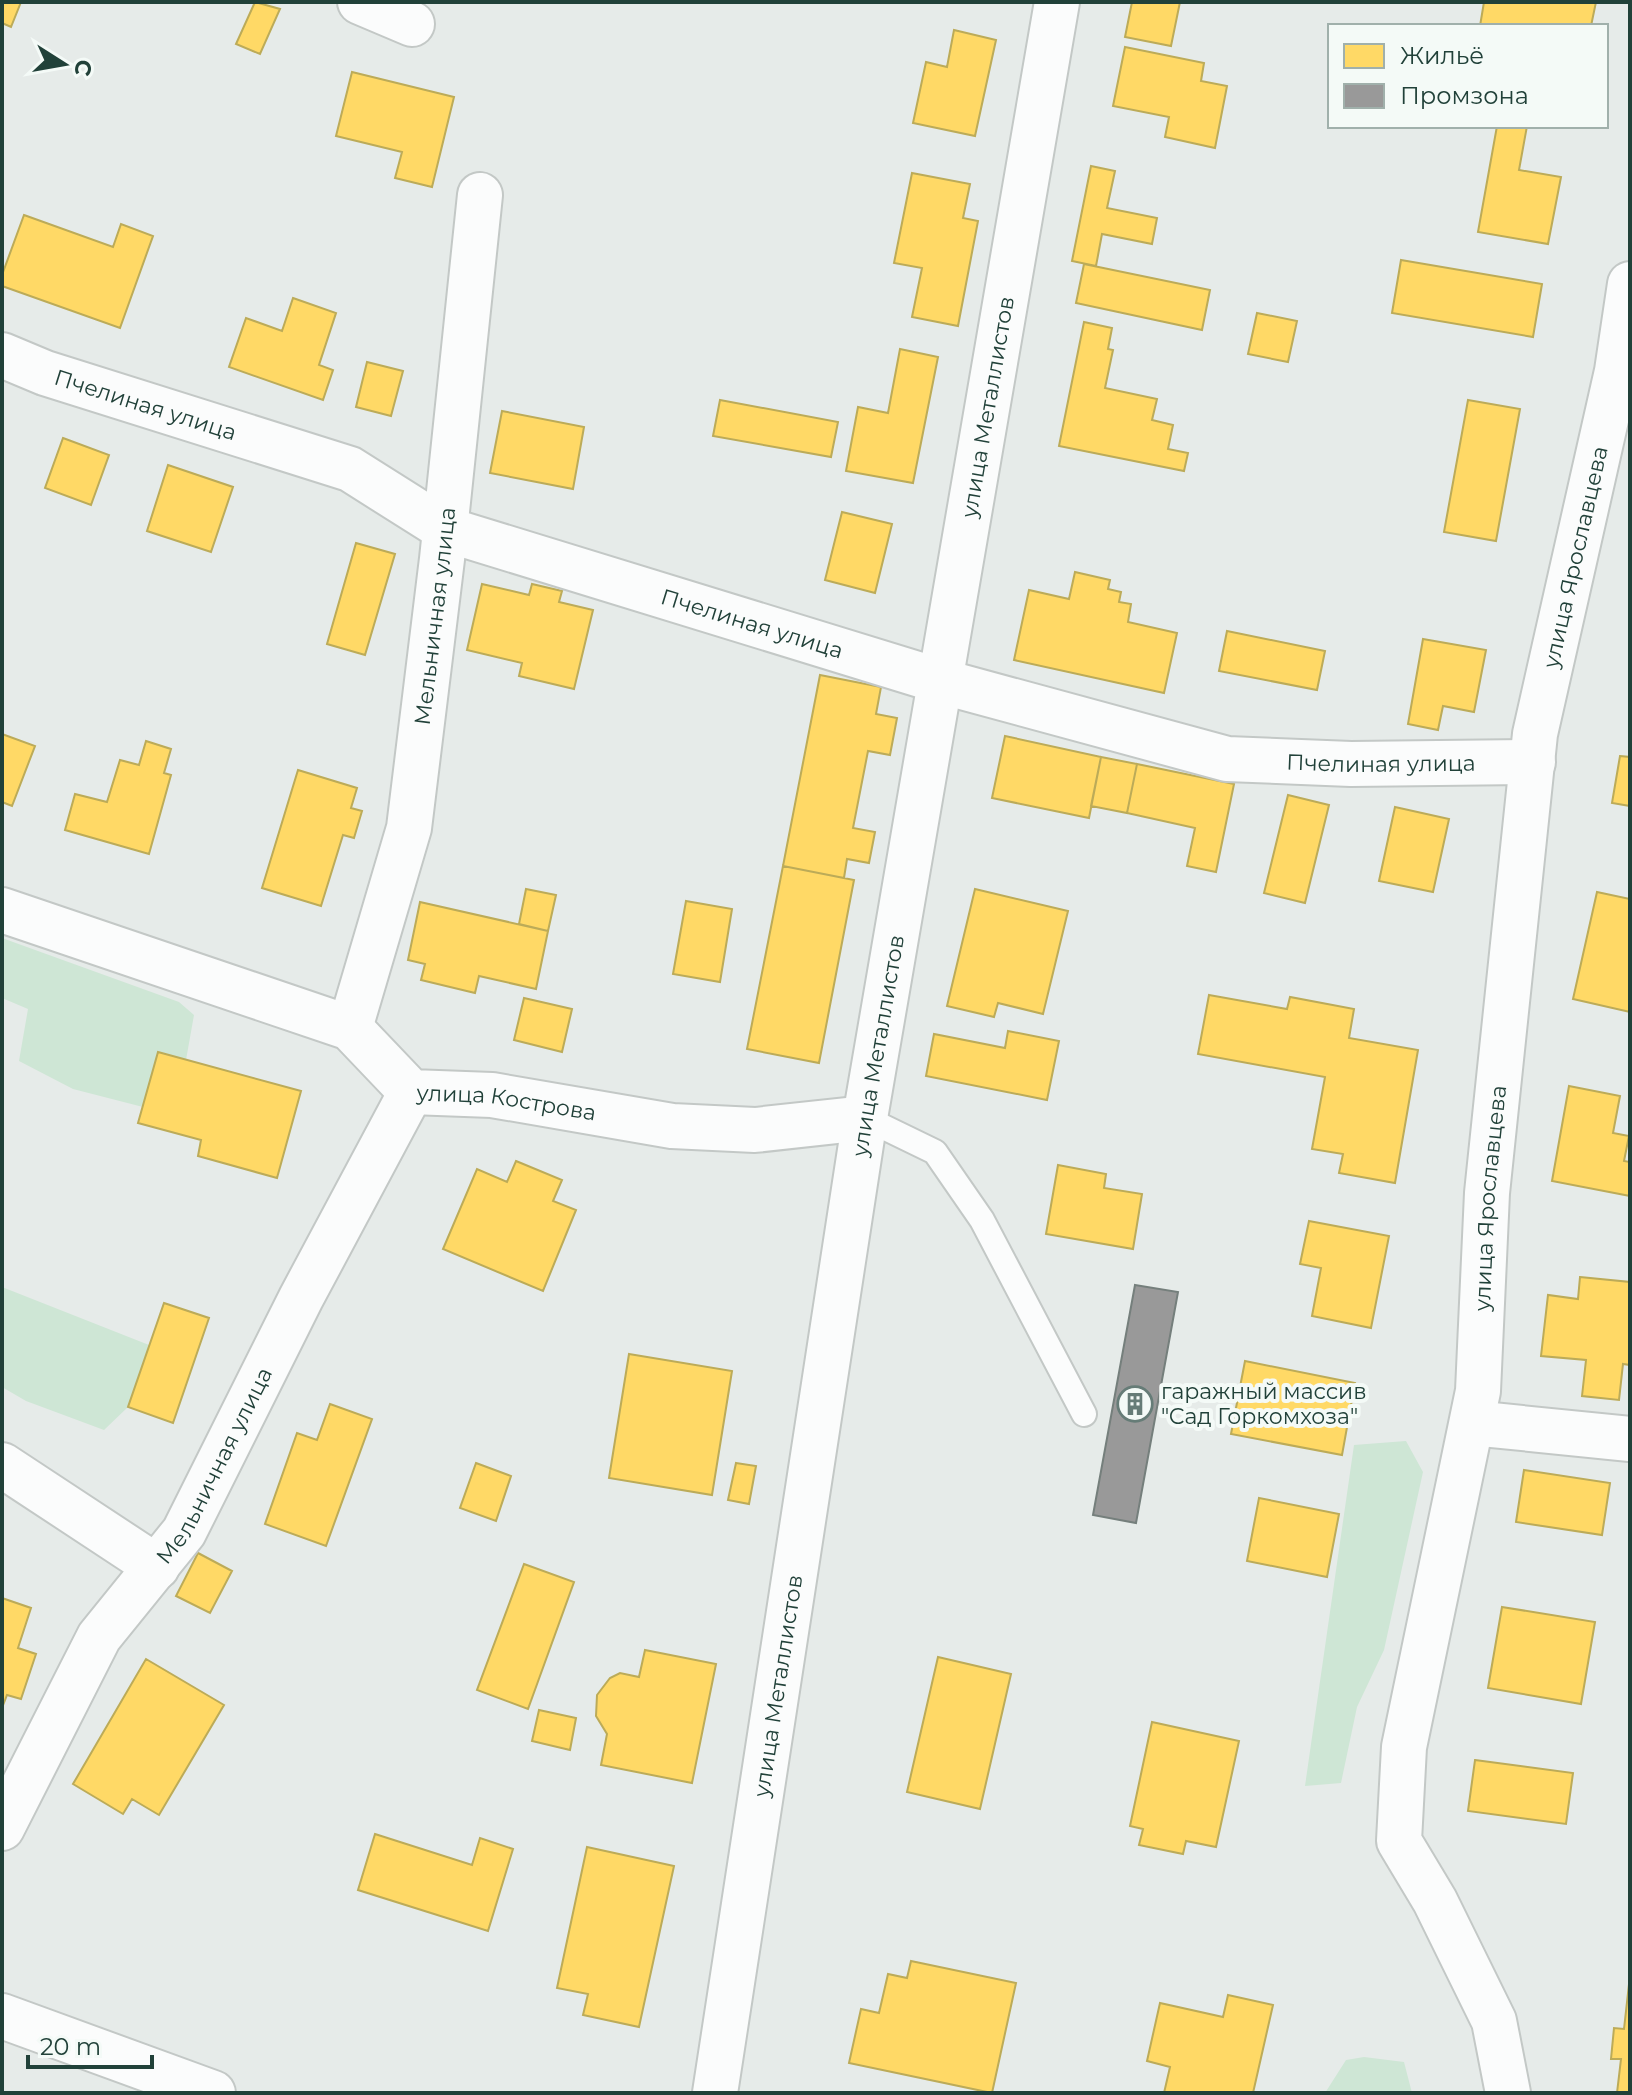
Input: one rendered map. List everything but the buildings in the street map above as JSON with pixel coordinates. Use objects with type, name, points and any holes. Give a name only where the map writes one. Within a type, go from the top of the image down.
[{"type":"street","points":[[360,2],[412,24]]},
{"type":"street","name":"улица Металлистов","points":[[715,2093],[865,1118],[1057,2]]},
{"type":"street","name":"Мельничная улица","points":[[350,1028],[409,828],[445,529],[480,195]]},
{"type":"street","name":"улица Ярославцева","points":[[1508,2093],[1494,2021],[1435,1901],[1399,1841],[1404,1747],[1478,1391],[1487,1193],[1535,734],[1624,373],[1630,284]]},
{"type":"street","name":"Пчелиная улица","points":[[2,355],[45,373],[350,469],[445,529],[940,681],[1227,759],[1351,764],[1533,762]]},
{"type":"street","name":"улица Кострова","points":[[2,910],[350,1028],[411,1092],[492,1095],[672,1126],[755,1130],[865,1118]]},
{"type":"street","name":"Мельничная улица","points":[[2,1828],[99,1637],[184,1532],[301,1298],[411,1092]]},
{"type":"street","points":[[1472,1423],[1630,1439]]},
{"type":"street","points":[[2,1465],[157,1567]]},
{"type":"street","points":[[2,2016],[213,2093]]},
{"type":"lane","points":[[865,1118],[935,1152],[982,1220],[1084,1414]]},
{"type":"green space","points":[[2,938],[179,1002],[194,1015],[186,1060],[158,1052],[143,1107],[73,1089],[19,1061],[28,1009],[2,998]]},
{"type":"green space","points":[[2,1287],[149,1345],[128,1407],[104,1430],[26,1401],[2,1387]]},
{"type":"green space","points":[[1406,1441],[1423,1472],[1384,1650],[1357,1707],[1341,1783],[1305,1786],[1354,1445]]},
{"type":"green space","points":[[1364,2057],[1404,2062],[1412,2093],[1325,2093],[1346,2060]]},
{"type":"place","name":"гаражный массив \"Сад Горкомхоза\"","points":[[1135,1404]]}]
